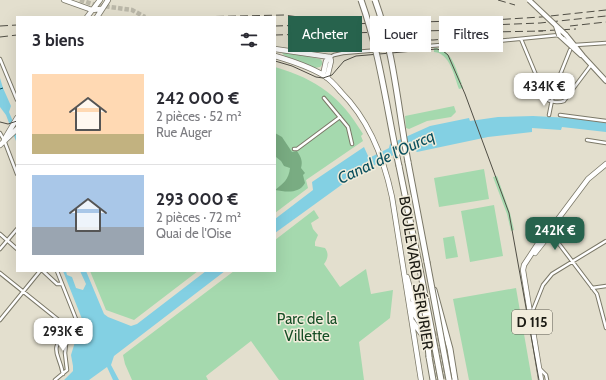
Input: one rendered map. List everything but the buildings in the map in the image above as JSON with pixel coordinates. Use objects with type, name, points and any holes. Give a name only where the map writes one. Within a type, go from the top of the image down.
[{"type":"highway","points":[[361,0],[368,21],[399,166],[441,380]]},
{"type":"highway","points":[[375,0],[383,22],[388,43],[408,162],[449,380]]},
{"type":"highway","points":[[430,281],[436,295],[450,349],[455,380]]},
{"type":"highway","points":[[423,284],[429,357],[433,380]]},
{"type":"main road","points":[[64,0],[92,10],[102,9]]},
{"type":"main road","points":[[82,6],[84,0]]},
{"type":"main road","points":[[98,16],[108,0]]},
{"type":"main road","points":[[529,0],[566,35],[583,56],[606,80]]},
{"type":"main road","points":[[88,16],[97,1],[102,9]]},
{"type":"main road","points":[[556,26],[559,35],[570,48],[583,56]]},
{"type":"main road","points":[[276,48],[330,57]]},
{"type":"main road","name":"BOULEVARD SÉRURIER","points":[[276,56],[300,64],[325,77],[347,97],[370,132],[386,170],[392,197],[422,380]]},
{"type":"main road","points":[[325,77],[326,61],[330,57]]},
{"type":"main road","points":[[4,140],[16,119]]},
{"type":"main road","points":[[0,145],[16,130]]},
{"type":"main road","name":"D 115","points":[[541,380],[523,273],[526,266],[549,235],[549,231],[588,179],[606,164]]},
{"type":"main road","points":[[401,251],[415,306],[423,319]]},
{"type":"main road","points":[[407,277],[412,307],[422,327]]},
{"type":"main road","points":[[412,321],[425,339]]},
{"type":"street","points":[[330,57],[338,54],[559,35]]},
{"type":"street","points":[[521,38],[546,99],[551,101],[565,101],[591,65]]},
{"type":"street","points":[[549,115],[554,90],[570,48],[575,45],[606,43]]},
{"type":"street","points":[[0,59],[16,98]]},
{"type":"street","points":[[324,98],[348,127],[352,144]]},
{"type":"street","points":[[560,115],[606,121]]},
{"type":"street","points":[[294,149],[297,149],[340,117]]},
{"type":"street","points":[[10,128],[16,129]]},
{"type":"street","points":[[0,133],[16,171]]},
{"type":"street","points":[[587,140],[606,142]]},
{"type":"street","points":[[0,249],[16,230]]},
{"type":"street","points":[[549,231],[597,294],[606,328]]},
{"type":"street","points":[[0,234],[16,248]]},
{"type":"street","points":[[531,315],[534,311],[539,293],[547,279],[557,270],[606,241]]},
{"type":"street","points":[[0,320],[39,272]]},
{"type":"street","points":[[44,272],[58,284],[62,285]]},
{"type":"street","points":[[55,380],[67,370],[65,353],[66,344],[70,329],[76,318],[57,272]]},
{"type":"street","points":[[0,273],[70,329]]},
{"type":"street","points":[[592,288],[606,286]]},
{"type":"street","points":[[63,374],[56,355],[56,349],[60,339],[70,329]]},
{"type":"street","points":[[540,369],[546,375],[547,380]]},
{"type":"green space","points":[[434,48],[439,49],[439,52],[445,52],[449,56],[455,66],[462,84],[459,85],[462,85],[463,88],[459,89],[451,66],[444,56],[434,52]]},
{"type":"green space","points":[[280,51],[320,59],[322,64],[320,67],[315,68],[285,56]]},
{"type":"green space","points":[[276,67],[304,78],[326,91],[346,109],[363,134],[361,136],[363,141],[306,180],[308,188],[276,212]]},
{"type":"green space","points":[[454,106],[456,112],[451,117],[427,121],[409,129],[406,128],[405,116]]},
{"type":"green space","points":[[276,134],[282,137],[292,152],[297,151],[301,157],[301,168],[305,173],[303,175],[305,183],[296,191],[288,192],[276,190],[285,181],[290,168],[284,166],[276,157]]},
{"type":"green space","points":[[484,169],[489,199],[439,207],[434,178]]},
{"type":"green space","points":[[497,176],[510,213],[514,230],[511,231],[507,214],[493,177]]},
{"type":"green space","points":[[494,205],[503,256],[470,262],[461,211]]},
{"type":"green space","name":"Parc de la Villette","points":[[314,210],[319,218],[311,223],[313,229],[318,235],[315,246],[325,248],[328,256],[324,264],[340,287],[366,269],[371,294],[393,290],[390,318],[359,342],[364,380],[279,380],[251,341],[206,376],[208,380],[132,380],[123,355],[233,272],[276,272],[276,239]]},
{"type":"green space","points":[[454,236],[458,257],[446,259],[443,238]]},
{"type":"green space","points":[[90,272],[197,272],[134,320],[106,310]]},
{"type":"green space","points":[[516,288],[532,380],[469,380],[453,299]]},
{"type":"water","points":[[0,78],[11,106],[9,112],[16,129],[16,141],[6,115],[0,107]]},
{"type":"water","name":"Canal de l'Ourcq","points":[[533,116],[570,118],[606,123],[606,132],[562,127],[561,130],[532,128],[532,132],[488,137],[417,152],[412,147],[389,157],[351,178],[276,232],[276,218],[313,190],[312,182],[364,147],[369,158],[389,148],[390,144],[430,126],[469,118],[470,121],[498,117]]},
{"type":"water","points":[[63,272],[66,272],[67,275],[72,277],[76,288],[83,290],[86,284],[80,272],[86,272],[104,314],[131,326],[137,324],[205,272],[224,272],[114,356],[111,365],[119,380],[113,380],[107,367],[89,380],[64,380],[73,371],[71,355],[82,319]]},
{"type":"tunnel","points":[[80,0],[96,5],[132,10],[143,16]]},
{"type":"tunnel","points":[[430,327],[441,342]]},
{"type":"tunnel","points":[[427,342],[432,348],[438,380]]},
{"type":"tunnel","points":[[435,343],[438,349],[445,380]]},
{"type":"tram line","points":[[276,61],[292,66],[316,77],[323,78],[332,75],[344,61],[356,56],[437,49],[448,55],[465,94],[509,213],[539,380]]},
{"type":"tram line","points":[[0,122],[8,124],[16,121]]},
{"type":"railway","points":[[498,0],[515,5]]},
{"type":"railway","points":[[276,26],[492,20],[541,17],[606,10]]},
{"type":"railway","points":[[238,16],[291,16]]},
{"type":"railway","points":[[503,24],[540,23],[606,16]]},
{"type":"railway","points":[[570,26],[606,22]]},
{"type":"railway","points":[[0,26],[16,25]]},
{"type":"railway","points":[[538,31],[576,29]]},
{"type":"railway","points":[[276,35],[439,31]]},
{"type":"railway","points":[[503,32],[543,31]]},
{"type":"railway","points":[[0,37],[16,35]]},
{"type":"railway","points":[[431,40],[439,40]]}]
